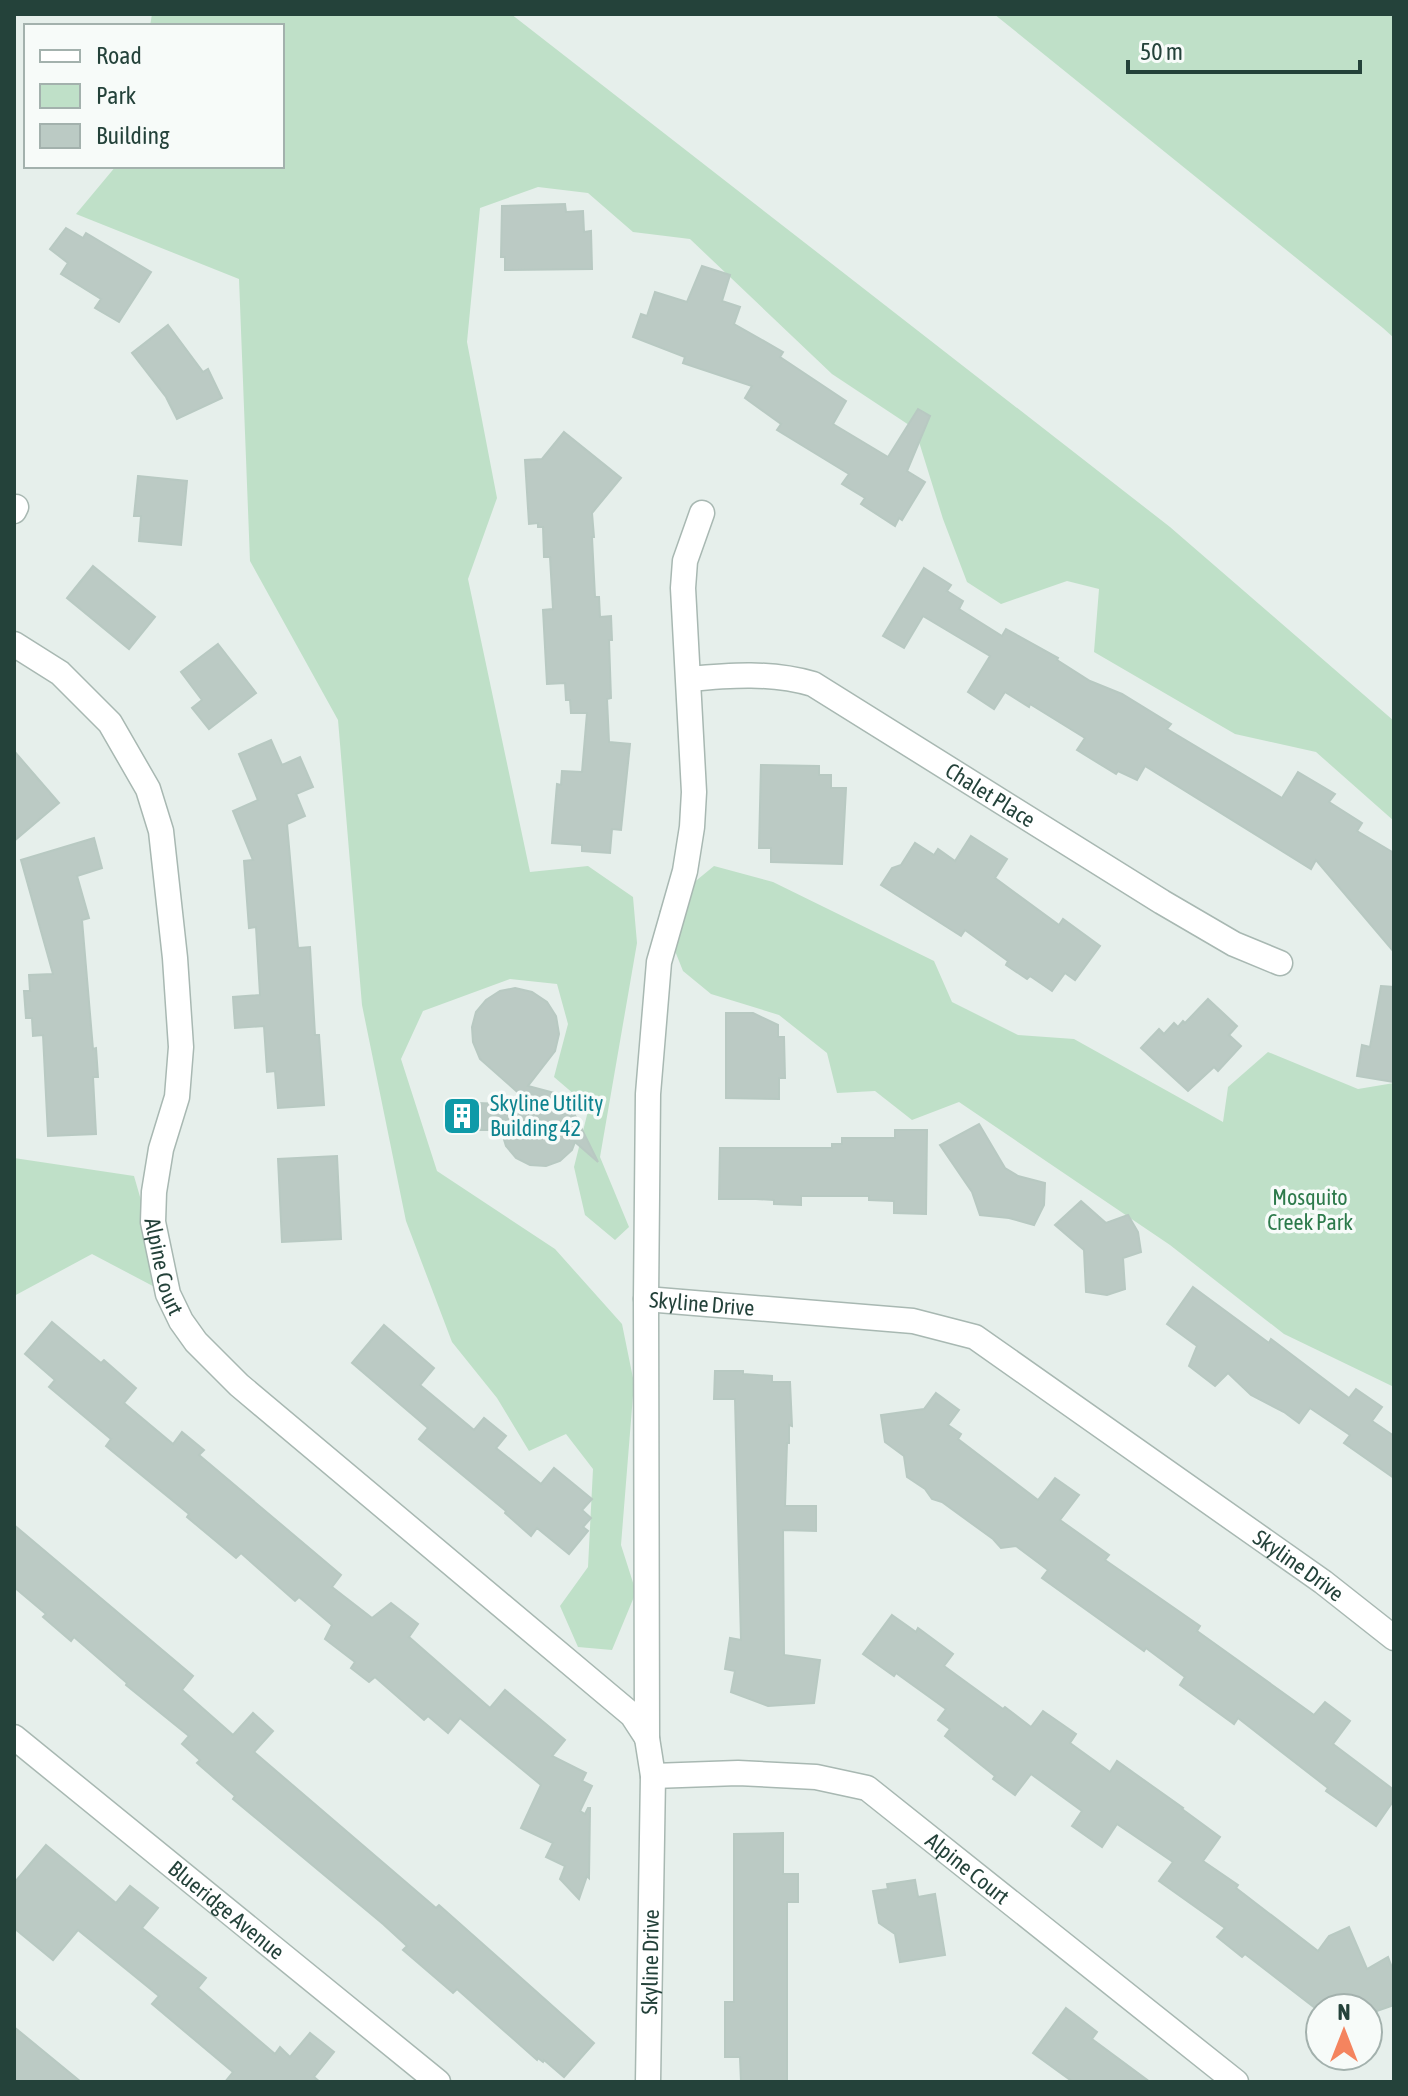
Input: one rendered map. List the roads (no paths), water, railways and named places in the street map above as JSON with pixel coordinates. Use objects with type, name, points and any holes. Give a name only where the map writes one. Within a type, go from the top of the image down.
[{"type":"street","points":[[646,1299],[648,1094],[654,1006],[659,962],[685,871],[694,792],[683,588],[685,561],[702,513]]},
{"type":"street","name":"Alpine Court","points":[[14,644],[60,673],[110,723],[148,789],[161,831],[181,1047],[177,1097],[161,1149],[153,1222],[168,1294],[181,1321],[196,1342],[239,1385],[632,1715],[647,1738]]},
{"type":"street","name":"Chalet Place","points":[[689,679],[764,674],[813,684],[1162,902],[1234,944],[1280,963]]},
{"type":"street","name":"Skyline Drive","points":[[648,2082],[653,1776],[647,1738],[646,1299],[913,1321],[975,1337],[1323,1582],[1394,1638]]},
{"type":"street","name":"Blueridge Avenue","points":[[14,1737],[438,2082]]},
{"type":"street","name":"Alpine Court","points":[[653,1776],[738,1773],[816,1777],[867,1788],[1236,2082]]},
{"type":"place","name":"Skyline Utility Building 42","points":[[462,1116]]},
{"type":"park label","name":"Mosquito Creek Park","points":[[1310,1210]]}]
